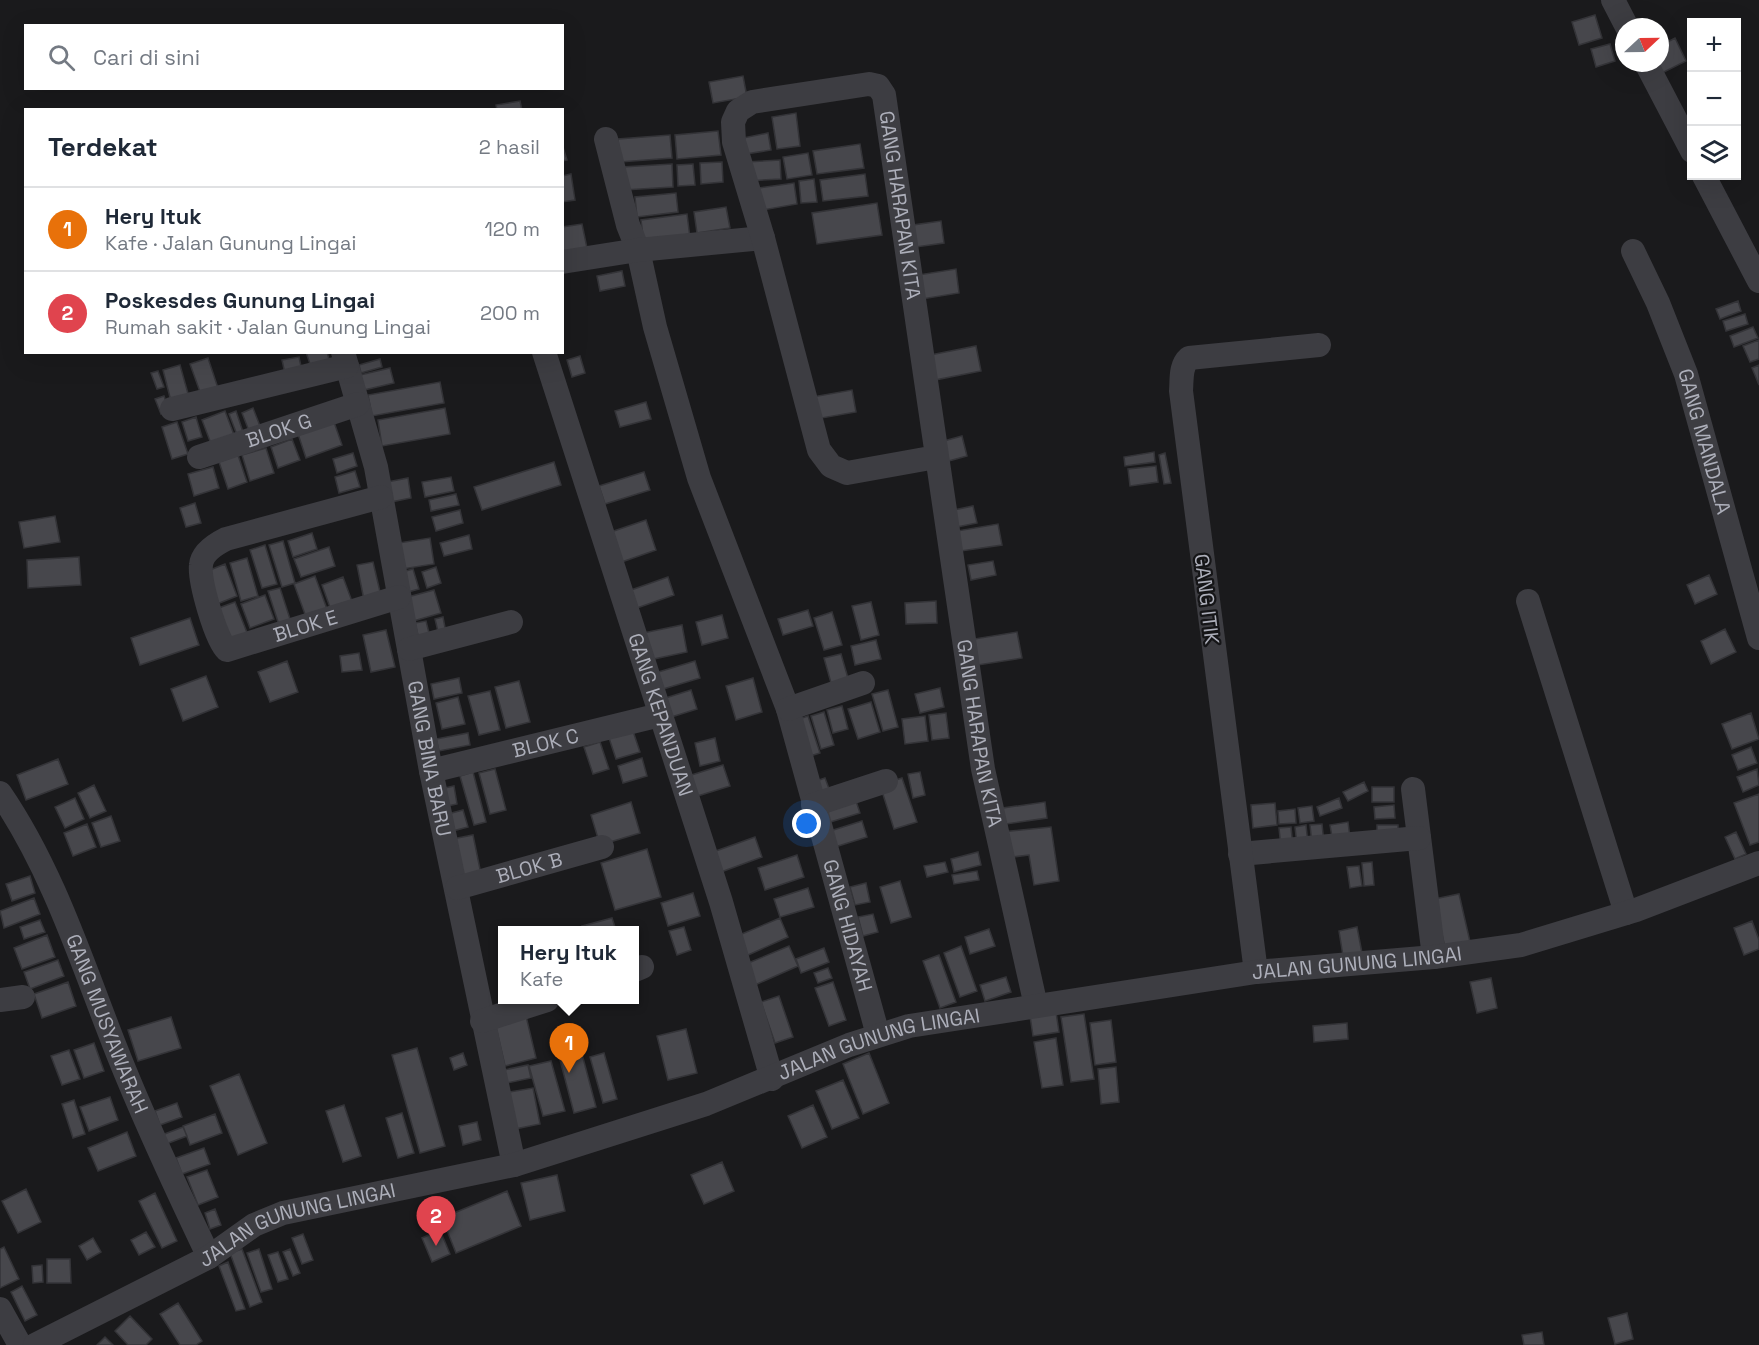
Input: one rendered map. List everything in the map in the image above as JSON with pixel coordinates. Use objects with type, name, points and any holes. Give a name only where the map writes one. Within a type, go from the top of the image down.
[{"type":"street","points":[[1613,0],[1622,18]]},
{"type":"street","points":[[1651,72],[1687,141]]},
{"type":"street","name":"GANG HARAPAN KITA","points":[[936,457],[847,473],[831,466],[819,450],[763,238],[734,142],[733,122],[738,111],[752,102],[869,84],[878,86],[884,95],[983,769],[1036,1006]]},
{"type":"street","name":"GANG HIDAYAH","points":[[606,139],[628,225],[638,250],[655,327],[699,478],[788,709],[878,1035]]},
{"type":"street","points":[[1706,180],[1759,281]]},
{"type":"street","points":[[564,262],[638,250],[763,238]]},
{"type":"street","name":"GANG MANDALA","points":[[1633,251],[1658,303],[1686,374],[1759,638]]},
{"type":"street","name":"GANG ITIK","points":[[1256,972],[1197,521],[1181,391],[1182,373],[1184,363],[1189,358],[1319,345]]},
{"type":"street","name":"GANG KEPANDUAN","points":[[545,354],[720,902],[772,1079]]},
{"type":"street","points":[[172,409],[345,359]]},
{"type":"street","name":"GANG BINA BARU","points":[[345,359],[376,467],[431,771],[514,1165]]},
{"type":"street","name":"BLOK G","points":[[199,457],[358,404]]},
{"type":"street","name":"BLOK E","points":[[381,497],[226,539],[216,544],[201,564],[202,577],[218,636],[227,650],[399,597]]},
{"type":"street","points":[[1528,602],[1626,913]]},
{"type":"street","points":[[409,649],[510,622]]},
{"type":"street","points":[[788,709],[863,683]]},
{"type":"street","name":"BLOK C","points":[[431,771],[660,715]]},
{"type":"street","points":[[813,805],[886,781]]},
{"type":"street","points":[[1413,789],[1434,957]]},
{"type":"street","name":"GANG MUSYAWARAH","points":[[0,793],[20,822],[57,899],[147,1130],[209,1257]]},
{"type":"street","points":[[1240,854],[1419,838]]},
{"type":"street","name":"BLOK B","points":[[457,888],[602,847]]},
{"type":"street","name":"JALAN GUNUNG LINGAI","points":[[35,1345],[209,1257],[254,1225],[283,1214],[514,1165],[706,1104],[878,1035],[909,1026],[1256,972],[1434,957],[1521,945],[1626,913],[1759,863]]},
{"type":"street","points":[[482,1021],[532,1004]]},
{"type":"street","points":[[0,1309],[20,1345]]},
{"type":"building","points":[[1595,15],[1602,38],[1579,45],[1572,22]]},
{"type":"building","points":[[1675,38],[1686,61],[1669,70],[1669,41]]},
{"type":"building","points":[[1610,44],[1615,61],[1596,67],[1591,49]]},
{"type":"building","points":[[743,76],[747,97],[713,103],[709,82]]},
{"type":"building","points":[[520,101],[522,108],[497,108],[496,105]]},
{"type":"building","points":[[796,113],[800,146],[777,149],[772,117]]},
{"type":"building","points":[[718,131],[721,155],[677,159],[675,135]]},
{"type":"building","points":[[768,133],[771,150],[740,155],[738,139]]},
{"type":"building","points":[[670,135],[672,158],[620,162],[618,139]]},
{"type":"building","points":[[860,144],[864,168],[817,174],[813,151]]},
{"type":"building","points":[[808,153],[812,175],[787,179],[783,157]]},
{"type":"building","points":[[780,160],[781,179],[747,181],[746,162]]},
{"type":"building","points":[[722,162],[723,182],[701,184],[700,163]]},
{"type":"building","points":[[672,164],[673,187],[624,190],[622,167]]},
{"type":"building","points":[[693,164],[695,185],[678,186],[677,165]]},
{"type":"building","points":[[571,174],[575,200],[564,202],[564,176]]},
{"type":"building","points":[[865,174],[868,196],[823,201],[820,180]]},
{"type":"building","points":[[814,179],[817,202],[801,203],[799,181]]},
{"type":"building","points":[[794,183],[797,204],[763,210],[759,188]]},
{"type":"building","points":[[676,193],[678,212],[637,217],[635,197]]},
{"type":"building","points":[[877,203],[882,235],[817,244],[812,213]]},
{"type":"building","points":[[726,207],[730,228],[697,233],[694,212]]},
{"type":"building","points":[[687,214],[690,238],[644,244],[641,220]]},
{"type":"building","points":[[941,221],[944,243],[916,247],[913,225]]},
{"type":"building","points":[[582,224],[587,248],[564,252],[564,227]]},
{"type":"building","points":[[956,269],[959,293],[922,299],[918,275]]},
{"type":"building","points":[[622,271],[625,286],[600,291],[597,276]]},
{"type":"building","points":[[1738,301],[1741,311],[1720,319],[1716,309]]},
{"type":"building","points":[[1745,314],[1748,324],[1726,331],[1723,321]]},
{"type":"building","points":[[1753,327],[1758,338],[1734,347],[1730,336]]},
{"type":"building","points":[[1759,340],[1759,359],[1750,362],[1743,346]]},
{"type":"building","points":[[976,346],[981,371],[935,380],[930,355]]},
{"type":"building","points":[[307,354],[328,354],[330,363],[312,370]]},
{"type":"building","points":[[580,356],[585,373],[572,377],[567,360]]},
{"type":"building","points":[[299,357],[302,371],[285,374],[282,360]]},
{"type":"building","points":[[208,358],[221,397],[204,403],[190,364]]},
{"type":"building","points":[[380,359],[382,367],[361,373],[359,365]]},
{"type":"building","points":[[180,365],[192,408],[174,413],[163,370]]},
{"type":"building","points":[[1759,365],[1759,385],[1752,368]]},
{"type":"building","points":[[390,368],[394,383],[364,390],[360,375]]},
{"type":"building","points":[[158,371],[164,387],[157,389],[151,373]]},
{"type":"building","points":[[440,382],[444,403],[372,416],[368,395]]},
{"type":"building","points":[[852,390],[856,412],[816,419],[812,397]]},
{"type":"building","points":[[164,396],[169,410],[161,414],[155,399]]},
{"type":"building","points":[[646,402],[651,419],[620,427],[615,411]]},
{"type":"building","points":[[253,408],[260,426],[249,431],[242,413]]},
{"type":"building","points":[[445,408],[450,434],[382,446],[378,420]]},
{"type":"building","points":[[225,411],[236,440],[213,449],[202,420]]},
{"type":"building","points":[[236,411],[245,438],[239,440],[229,414]]},
{"type":"building","points":[[196,417],[202,437],[188,441],[182,422]]},
{"type":"building","points":[[177,422],[188,454],[172,459],[162,427]]},
{"type":"building","points":[[334,422],[342,445],[306,458],[298,434]]},
{"type":"building","points":[[962,436],[967,456],[945,462],[940,442]]},
{"type":"building","points":[[292,439],[300,460],[278,468],[271,447]]},
{"type":"building","points":[[266,448],[274,473],[250,481],[242,455]]},
{"type":"building","points":[[1154,452],[1155,462],[1125,466],[1124,457]]},
{"type":"building","points":[[353,453],[357,466],[337,473],[333,459]]},
{"type":"building","points":[[1165,453],[1171,483],[1164,484],[1159,455]]},
{"type":"building","points":[[238,455],[247,482],[228,489],[219,462]]},
{"type":"building","points":[[554,462],[561,485],[482,510],[474,487]]},
{"type":"building","points":[[1156,466],[1158,482],[1130,486],[1128,469]]},
{"type":"building","points":[[213,467],[219,488],[194,496],[188,474]]},
{"type":"building","points":[[355,471],[360,487],[339,493],[335,477]]},
{"type":"building","points":[[644,472],[650,490],[605,504],[599,486]]},
{"type":"building","points":[[451,477],[454,491],[425,497],[422,482]]},
{"type":"building","points":[[408,478],[411,498],[391,502],[387,482]]},
{"type":"building","points":[[456,494],[459,505],[431,511],[429,500]]},
{"type":"building","points":[[195,503],[201,523],[186,527],[180,508]]},
{"type":"building","points":[[973,506],[977,523],[952,528],[949,511]]},
{"type":"building","points":[[460,510],[463,523],[436,531],[432,517]]},
{"type":"building","points":[[55,516],[60,542],[24,548],[19,522]]},
{"type":"building","points":[[646,520],[656,550],[616,564],[605,534]]},
{"type":"building","points":[[998,524],[1002,545],[954,552],[951,532]]},
{"type":"building","points":[[312,533],[317,549],[293,557],[288,541]]},
{"type":"building","points":[[469,535],[472,549],[444,556],[440,543]]},
{"type":"building","points":[[430,538],[434,564],[396,570],[392,544]]},
{"type":"building","points":[[283,541],[295,583],[282,587],[269,545]]},
{"type":"building","points":[[265,545],[277,584],[262,588],[250,550]]},
{"type":"building","points":[[329,547],[335,566],[301,577],[294,559]]},
{"type":"building","points":[[79,557],[81,585],[28,588],[27,560]]},
{"type":"building","points":[[247,558],[258,596],[241,601],[230,563]]},
{"type":"building","points":[[993,561],[996,575],[971,580],[968,565]]},
{"type":"building","points":[[373,562],[381,596],[364,600],[357,565]]},
{"type":"building","points":[[225,564],[237,596],[217,604],[205,572]]},
{"type":"building","points":[[436,567],[441,583],[427,588],[422,572]]},
{"type":"building","points":[[413,569],[419,589],[408,592],[402,572]]},
{"type":"building","points":[[1709,575],[1717,594],[1695,604],[1687,585]]},
{"type":"building","points":[[315,576],[327,609],[306,617],[294,584]]},
{"type":"building","points":[[343,577],[353,604],[332,613],[322,585]]},
{"type":"building","points":[[668,577],[674,595],[637,608],[631,590]]},
{"type":"building","points":[[280,588],[291,622],[279,625],[268,591]]},
{"type":"building","points":[[434,590],[441,613],[410,622],[404,598]]},
{"type":"building","points":[[265,595],[274,619],[250,628],[241,604]]},
{"type":"building","points":[[936,601],[937,623],[906,624],[905,603]]},
{"type":"building","points":[[235,602],[248,635],[229,642],[216,609]]},
{"type":"building","points":[[871,602],[879,635],[861,640],[852,606]]},
{"type":"building","points":[[808,610],[813,626],[783,635],[778,619]]},
{"type":"building","points":[[832,612],[842,645],[824,650],[814,618]]},
{"type":"building","points":[[722,615],[728,638],[702,645],[696,622]]},
{"type":"building","points":[[443,617],[447,638],[440,640],[435,619]]},
{"type":"building","points":[[190,618],[199,645],[140,665],[131,638]]},
{"type":"building","points":[[426,621],[431,641],[420,644],[415,623]]},
{"type":"building","points":[[682,625],[687,652],[649,660],[643,633]]},
{"type":"building","points":[[1725,629],[1736,652],[1711,664],[1701,641]]},
{"type":"building","points":[[386,630],[395,667],[371,672],[363,635]]},
{"type":"building","points":[[1017,632],[1022,658],[978,665],[974,639]]},
{"type":"building","points":[[876,640],[881,659],[855,665],[851,646]]},
{"type":"building","points":[[359,653],[362,670],[342,672],[340,656]]},
{"type":"building","points":[[841,654],[850,685],[833,690],[824,658]]},
{"type":"building","points":[[287,661],[298,692],[270,702],[258,672]]},
{"type":"building","points":[[695,661],[700,678],[660,690],[655,673]]},
{"type":"building","points":[[206,676],[218,707],[183,721],[171,689]]},
{"type":"building","points":[[459,678],[462,693],[434,699],[431,684]]},
{"type":"building","points":[[753,678],[762,712],[736,720],[726,686]]},
{"type":"building","points":[[519,681],[530,722],[506,728],[495,687]]},
{"type":"building","points":[[940,688],[944,707],[920,713],[915,694]]},
{"type":"building","points":[[691,690],[697,709],[665,719],[659,700]]},
{"type":"building","points":[[888,690],[898,727],[883,731],[872,694]]},
{"type":"building","points":[[490,691],[500,730],[479,735],[468,696]]},
{"type":"building","points":[[458,697],[465,724],[442,729],[436,703]]},
{"type":"building","points":[[871,702],[880,732],[858,739],[848,709]]},
{"type":"building","points":[[842,706],[848,729],[833,733],[827,710]]},
{"type":"building","points":[[824,712],[834,745],[821,749],[811,716]]},
{"type":"building","points":[[946,713],[949,738],[932,740],[929,715]]},
{"type":"building","points":[[1751,713],[1759,739],[1732,749],[1722,724]]},
{"type":"building","points":[[808,716],[820,753],[807,757],[796,720]]},
{"type":"building","points":[[925,716],[928,741],[905,744],[902,719]]},
{"type":"building","points":[[633,731],[640,752],[616,759],[609,738]]},
{"type":"building","points":[[468,733],[470,745],[439,751],[436,739]]},
{"type":"building","points":[[715,738],[720,761],[700,766],[695,743]]},
{"type":"building","points":[[600,742],[609,769],[593,774],[584,747]]},
{"type":"building","points":[[1751,747],[1757,763],[1738,770],[1732,755]]},
{"type":"building","points":[[642,758],[647,776],[623,783],[618,766]]},
{"type":"building","points":[[58,759],[68,784],[26,800],[17,775]]},
{"type":"building","points":[[723,765],[730,786],[688,799],[682,778]]},
{"type":"building","points":[[495,769],[506,810],[490,814],[479,773]]},
{"type":"building","points":[[1757,769],[1759,785],[1743,792],[1737,777]]},
{"type":"building","points":[[473,772],[486,822],[474,825],[460,776]]},
{"type":"building","points":[[920,772],[925,795],[913,798],[908,774]]},
{"type":"building","points":[[825,778],[831,794],[821,797],[816,781]]},
{"type":"building","points":[[902,778],[917,822],[894,829],[880,785]]},
{"type":"building","points":[[1364,782],[1368,791],[1348,801],[1343,792]]},
{"type":"building","points":[[94,785],[106,811],[90,818],[78,793]]},
{"type":"building","points":[[454,786],[457,804],[443,807],[440,789]]},
{"type":"building","points":[[1372,787],[1394,787],[1394,802],[1372,802]]},
{"type":"building","points":[[1759,794],[1759,842],[1750,845],[1734,803]]},
{"type":"building","points":[[75,798],[84,819],[65,828],[55,807]]},
{"type":"building","points":[[1339,798],[1342,808],[1320,816],[1317,807]]},
{"type":"building","points":[[856,801],[860,813],[827,823],[824,810]]},
{"type":"building","points":[[631,802],[640,833],[600,845],[591,815]]},
{"type":"building","points":[[1045,802],[1047,818],[999,825],[996,809]]},
{"type":"building","points":[[1275,803],[1277,825],[1253,828],[1251,805]]},
{"type":"building","points":[[1394,805],[1395,818],[1375,819],[1374,807]]},
{"type":"building","points":[[1312,806],[1314,821],[1300,823],[1298,808]]},
{"type":"building","points":[[1295,809],[1296,823],[1279,824],[1278,811]]},
{"type":"building","points":[[463,810],[468,827],[449,832],[444,815]]},
{"type":"building","points":[[111,816],[120,841],[101,847],[92,823]]},
{"type":"building","points":[[862,821],[867,837],[835,847],[830,831]]},
{"type":"building","points":[[1348,822],[1351,846],[1334,849],[1330,825]]},
{"type":"building","points":[[87,824],[96,847],[73,856],[64,833]]},
{"type":"building","points":[[1322,824],[1324,843],[1312,844],[1310,825]]},
{"type":"building","points":[[1306,825],[1308,844],[1297,845],[1295,827]]},
{"type":"building","points":[[1377,825],[1398,825],[1398,845],[1377,845]]},
{"type":"building","points":[[1051,827],[1059,881],[1034,885],[1029,855],[1005,858],[1002,832]]},
{"type":"building","points":[[1291,827],[1293,847],[1281,848],[1279,828]]},
{"type":"building","points":[[1736,832],[1746,854],[1735,859],[1725,837]]},
{"type":"building","points":[[473,835],[482,879],[461,883],[452,839]]},
{"type":"building","points":[[755,837],[762,857],[721,872],[713,852]]},
{"type":"building","points":[[647,849],[661,897],[615,910],[601,863]]},
{"type":"building","points":[[978,852],[981,865],[954,872],[951,859]]},
{"type":"building","points":[[797,855],[804,877],[765,890],[758,868]]},
{"type":"building","points":[[945,862],[948,872],[927,877],[924,866]]},
{"type":"building","points":[[1372,862],[1374,885],[1364,886],[1362,863]]},
{"type":"building","points":[[1359,866],[1362,886],[1350,888],[1347,867]]},
{"type":"building","points":[[977,871],[979,880],[954,884],[952,875]]},
{"type":"building","points":[[30,876],[35,893],[12,901],[6,884]]},
{"type":"building","points":[[900,881],[911,917],[891,923],[880,887]]},
{"type":"building","points":[[866,883],[870,902],[855,905],[850,887]]},
{"type":"building","points":[[808,888],[814,907],[780,917],[774,899]]},
{"type":"building","points":[[693,893],[700,916],[668,926],[661,903]]},
{"type":"building","points":[[1459,894],[1471,946],[1446,952],[1434,899]]},
{"type":"building","points":[[34,898],[40,914],[4,928],[0,911]]},
{"type":"building","points":[[873,914],[878,932],[863,936],[858,917]]},
{"type":"building","points":[[612,918],[615,926],[582,926]]},
{"type":"building","points":[[780,918],[788,937],[746,956],[737,936]]},
{"type":"building","points":[[40,920],[45,932],[24,939],[20,927]]},
{"type":"building","points":[[1752,921],[1759,940],[1759,949],[1744,955],[1734,928]]},
{"type":"building","points":[[684,927],[691,950],[677,955],[669,931]]},
{"type":"building","points":[[1357,927],[1362,953],[1343,956],[1339,931]]},
{"type":"building","points":[[989,929],[995,946],[970,954],[965,937]]},
{"type":"building","points":[[47,935],[55,957],[22,969],[14,948]]},
{"type":"building","points":[[789,946],[798,966],[755,985],[746,964]]},
{"type":"building","points":[[961,946],[977,991],[960,997],[944,953]]},
{"type":"building","points":[[824,948],[829,962],[801,973],[796,959]]},
{"type":"building","points":[[939,955],[956,1002],[940,1008],[923,961]]},
{"type":"building","points":[[58,960],[64,976],[30,989],[24,972]]},
{"type":"building","points":[[828,968],[832,978],[818,983],[814,973]]},
{"type":"building","points":[[1006,977],[1011,992],[985,1001],[980,985]]},
{"type":"building","points":[[1491,978],[1497,1008],[1477,1013],[1470,982]]},
{"type":"building","points":[[68,982],[76,1006],[42,1018],[34,994]]},
{"type":"building","points":[[833,982],[846,1020],[829,1026],[815,988]]},
{"type":"building","points":[[779,996],[793,1037],[775,1043],[761,1002]]},
{"type":"building","points":[[1056,1012],[1059,1032],[1033,1036],[1030,1016]]},
{"type":"building","points":[[1084,1014],[1094,1079],[1071,1082],[1061,1017]]},
{"type":"building","points":[[526,1016],[536,1058],[505,1066],[495,1023]]},
{"type":"building","points":[[171,1017],[181,1048],[138,1061],[128,1030]]},
{"type":"building","points":[[1111,1020],[1116,1062],[1095,1065],[1090,1023]]},
{"type":"building","points":[[1347,1023],[1348,1039],[1314,1042],[1313,1026]]},
{"type":"building","points":[[686,1029],[697,1073],[668,1080],[657,1036]]},
{"type":"building","points":[[1056,1038],[1063,1085],[1042,1088],[1034,1042]]},
{"type":"building","points":[[94,1043],[104,1071],[84,1078],[74,1050]]},
{"type":"building","points":[[417,1048],[445,1146],[420,1153],[392,1055]]},
{"type":"building","points":[[69,1050],[80,1079],[62,1085],[51,1056]]},
{"type":"building","points":[[463,1053],[467,1065],[454,1070],[450,1058]]},
{"type":"building","points":[[604,1053],[617,1099],[603,1103],[590,1057]]},
{"type":"building","points":[[869,1053],[889,1103],[863,1114],[843,1064]]},
{"type":"building","points":[[582,1054],[596,1107],[574,1113],[560,1060]]},
{"type":"building","points":[[551,1061],[565,1111],[543,1116],[529,1066]]},
{"type":"building","points":[[528,1065],[531,1078],[502,1084],[499,1071]]},
{"type":"building","points":[[1116,1067],[1119,1102],[1101,1104],[1098,1069]]},
{"type":"building","points":[[239,1074],[267,1143],[238,1155],[210,1086]]},
{"type":"building","points":[[843,1080],[859,1118],[832,1129],[816,1091]]},
{"type":"building","points":[[533,1088],[540,1124],[510,1130],[503,1093]]},
{"type":"building","points":[[110,1097],[118,1120],[89,1131],[80,1107]]},
{"type":"building","points":[[74,1100],[85,1134],[73,1138],[62,1104]]},
{"type":"building","points":[[177,1103],[182,1117],[160,1125],[155,1111]]},
{"type":"building","points":[[344,1105],[361,1156],[343,1162],[326,1111]]},
{"type":"building","points":[[813,1105],[827,1137],[802,1148],[788,1116]]},
{"type":"building","points":[[402,1113],[414,1153],[398,1158],[386,1118]]},
{"type":"building","points":[[215,1114],[222,1133],[190,1145],[183,1126]]},
{"type":"building","points":[[477,1122],[481,1140],[463,1145],[459,1126]]},
{"type":"building","points":[[183,1127],[187,1136],[158,1147],[154,1138]]},
{"type":"building","points":[[127,1132],[136,1156],[98,1171],[88,1148]]},
{"type":"building","points":[[204,1148],[210,1164],[182,1174],[176,1158]]},
{"type":"building","points":[[722,1162],[734,1191],[704,1204],[691,1175]]},
{"type":"building","points":[[207,1170],[218,1197],[198,1205],[187,1177]]},
{"type":"building","points":[[557,1175],[565,1211],[530,1220],[521,1183]]},
{"type":"building","points":[[26,1189],[41,1222],[18,1233],[2,1201]]},
{"type":"building","points":[[507,1191],[521,1226],[456,1253],[442,1218]]},
{"type":"building","points":[[155,1193],[177,1241],[162,1248],[139,1201]]},
{"type":"building","points":[[215,1209],[221,1225],[210,1229],[205,1213]]},
{"type":"building","points":[[440,1230],[450,1254],[432,1262],[422,1238]]},
{"type":"building","points":[[146,1232],[155,1247],[139,1255],[131,1240]]},
{"type":"building","points":[[303,1234],[313,1260],[302,1264],[292,1238]]},
{"type":"building","points":[[93,1238],[101,1252],[87,1260],[79,1246]]},
{"type":"building","points":[[4,1247],[19,1279],[0,1288],[0,1249]]},
{"type":"building","points":[[242,1249],[262,1302],[250,1307],[230,1253]]},
{"type":"building","points":[[259,1249],[272,1289],[261,1292],[247,1253]]},
{"type":"building","points":[[290,1249],[300,1273],[293,1276],[283,1252]]},
{"type":"building","points":[[278,1252],[288,1279],[278,1282],[268,1255]]},
{"type":"building","points":[[47,1259],[70,1259],[71,1283],[47,1283]]},
{"type":"building","points":[[228,1262],[245,1309],[236,1311],[219,1266]]},
{"type":"building","points":[[42,1265],[43,1282],[33,1283],[32,1266]]},
{"type":"building","points":[[22,1286],[37,1315],[25,1321],[11,1292]]},
{"type":"building","points":[[178,1303],[202,1341],[196,1345],[180,1345],[160,1314]]},
{"type":"building","points":[[1627,1313],[1633,1339],[1615,1344],[1608,1318]]},
{"type":"building","points":[[130,1316],[152,1339],[146,1345],[128,1345],[115,1331]]},
{"type":"building","points":[[1542,1332],[1544,1345],[1524,1345],[1522,1335]]},
{"type":"building","points":[[105,1337],[113,1345],[97,1345]]},
{"type":"place","name":"Hery Ituk","points":[[569,1073]]},
{"type":"place","name":"Poskesdes Gunung Lingai","points":[[436,1246]]}]
